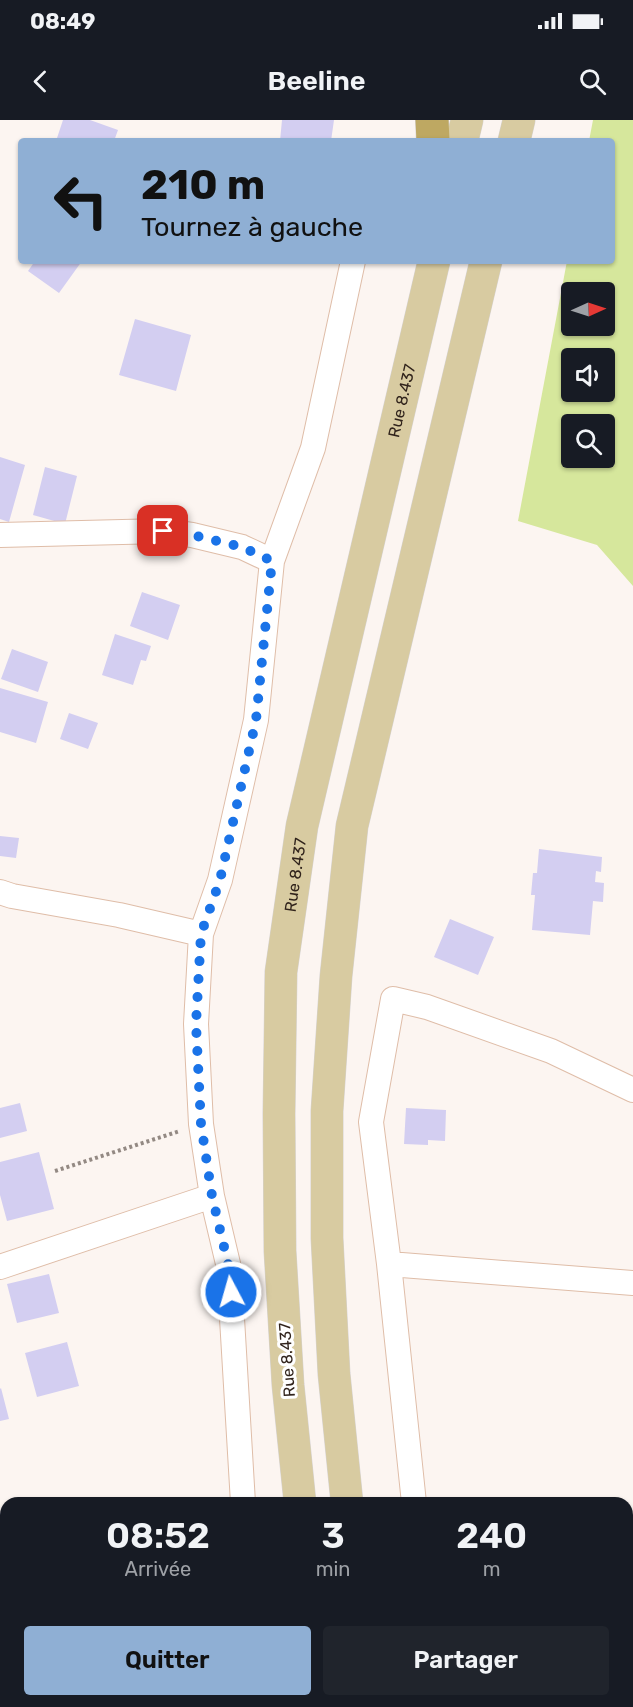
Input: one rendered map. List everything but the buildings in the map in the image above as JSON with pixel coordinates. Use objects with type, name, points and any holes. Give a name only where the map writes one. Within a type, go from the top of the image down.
[{"type":"highway","points":[[432,120],[433,138]]},
{"type":"main road","points":[[463,138],[467,120]]},
{"type":"main road","points":[[515,138],[519,120]]},
{"type":"main road","name":"Rue 8.437","points":[[299,1497],[288,1385],[280,1251],[281,972],[302,826],[433,264]]},
{"type":"main road","points":[[346,1497],[334,1374],[327,1238],[327,1111],[336,976],[352,826],[485,264]]},
{"type":"street","points":[[243,1497],[229,1268],[212,1196],[201,1124],[196,1024],[201,934],[220,880],[256,720],[272,561],[313,448],[352,264]]},
{"type":"street","points":[[0,536],[163,531],[192,535],[242,547],[272,561]]},
{"type":"street","points":[[0,892],[119,915],[201,934]]},
{"type":"street","points":[[413,1497],[389,1264],[371,1122],[393,999],[427,1007],[551,1050],[633,1090]]},
{"type":"street","points":[[0,1267],[212,1196]]},
{"type":"street","points":[[389,1264],[633,1283]]},
{"type":"path","points":[[55,1171],[201,1124]]},
{"type":"green space","points":[[593,120],[633,120],[633,586],[597,545],[518,521],[561,293],[561,336],[615,336],[615,282],[563,282],[566,264],[615,264],[615,138],[590,138]]},
{"type":"route","points":[[163,531],[192,535],[242,547],[272,561],[256,720],[220,880],[201,934],[196,1024],[201,1124],[212,1196],[229,1268],[231,1292]]}]
